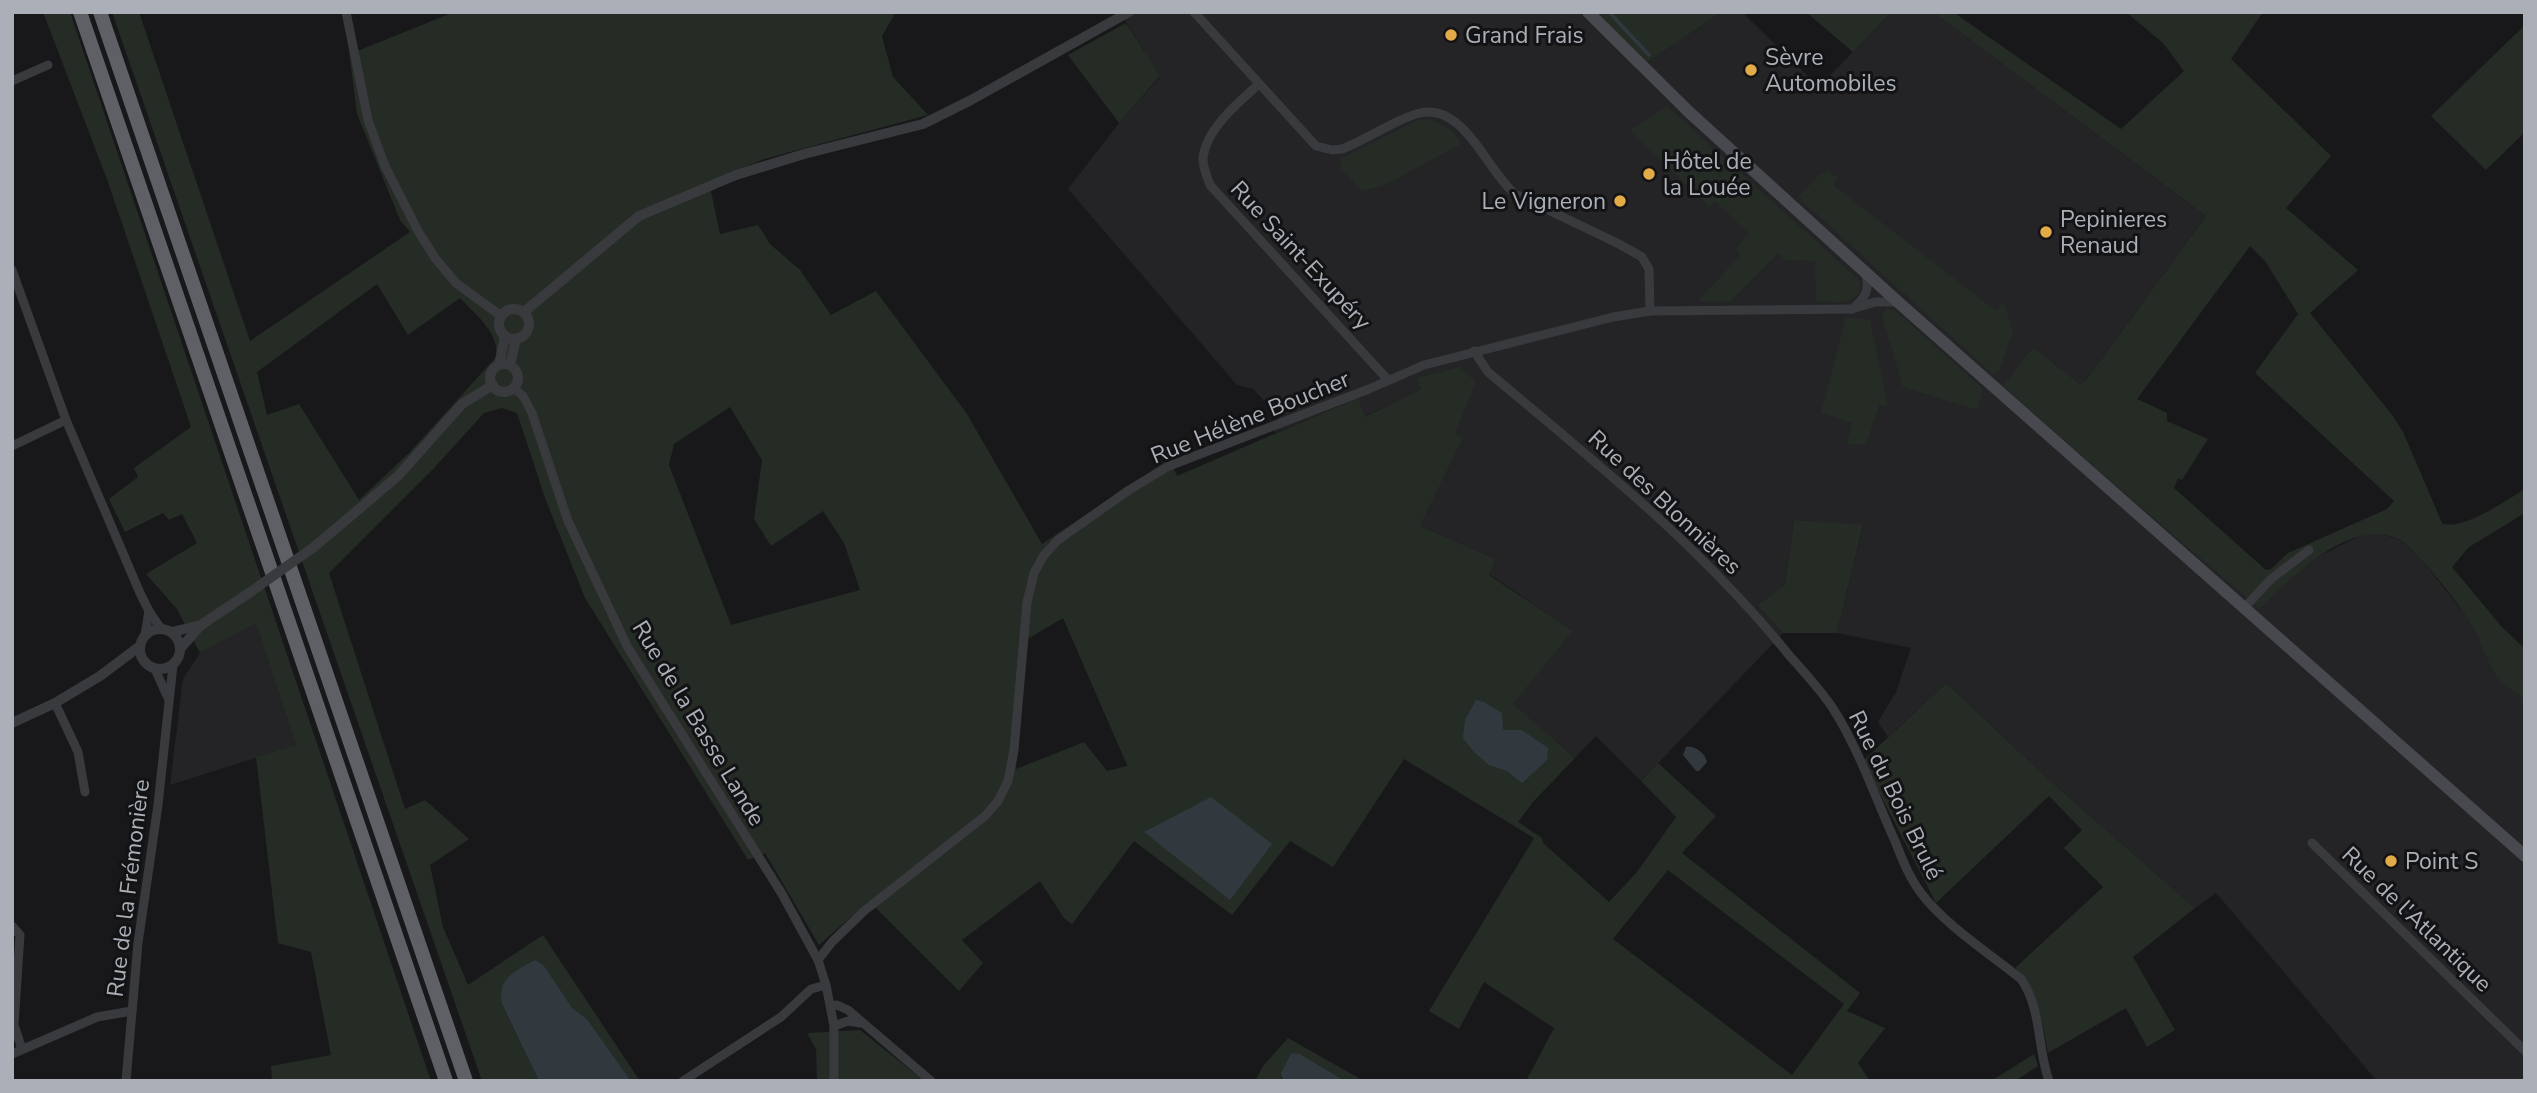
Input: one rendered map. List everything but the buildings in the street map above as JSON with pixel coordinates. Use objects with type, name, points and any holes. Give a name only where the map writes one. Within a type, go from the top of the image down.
[{"type":"highway","points":[[80,12],[446,1081]]},
{"type":"highway","points":[[100,12],[466,1081]]},
{"type":"main road","points":[[1588,12],[1689,112],[1898,302],[2525,856]]},
{"type":"street","points":[[346,12],[368,120],[390,177],[435,258],[456,283],[501,316]]},
{"type":"street","points":[[524,312],[639,216],[736,175],[804,154],[923,124],[1129,12]]},
{"type":"street","points":[[1194,12],[1316,146],[1332,150],[1355,144],[1417,114],[1433,112],[1447,116],[1460,125],[1504,185],[1515,194],[1642,257],[1649,269],[1650,311]]},
{"type":"street","points":[[12,81],[48,65]]},
{"type":"street","name":"Rue Saint-Exupéry","points":[[1258,85],[1225,117],[1208,141],[1203,157],[1204,171],[1210,185],[1388,380]]},
{"type":"street","points":[[12,270],[66,420],[149,611],[179,642],[180,655],[173,665],[161,670],[144,662],[118,663]]},
{"type":"street","points":[[1852,309],[1867,291],[1864,271]]},
{"type":"street","name":"Rue Hélène Boucher","points":[[818,960],[832,942],[864,911],[985,816],[998,801],[1007,781],[1014,750],[1027,602],[1034,573],[1044,555],[1058,540],[1129,490],[1169,466],[1274,427],[1423,365],[1474,351],[1650,311],[1852,309],[1875,302],[1898,302]]},
{"type":"street","points":[[514,308],[524,312],[530,326],[525,335],[511,337],[499,324],[501,316],[514,308]]},
{"type":"street","points":[[505,365],[518,376],[514,388],[503,392],[493,385],[491,374],[505,365],[511,337]]},
{"type":"street","name":"Rue des Blonnières","points":[[1474,351],[1488,372],[1700,555],[1769,629],[1819,691]]},
{"type":"street","points":[[180,649],[201,625],[314,547],[398,476],[462,404],[493,385]]},
{"type":"street","name":"Rue de la Basse Lande","points":[[514,388],[523,396],[532,413],[568,520],[628,648],[782,894],[818,960],[834,1026],[834,1081]]},
{"type":"street","points":[[12,446],[66,420]]},
{"type":"street","points":[[2243,609],[2271,579],[2309,550]]},
{"type":"street","points":[[12,723],[55,703],[140,646],[145,635],[149,611]]},
{"type":"street","points":[[145,635],[150,631],[201,625]]},
{"type":"street","points":[[140,646],[144,662]]},
{"type":"street","name":"Rue de la Frémonière","points":[[126,1081],[138,943],[158,805],[173,665]]},
{"type":"street","points":[[155,669],[169,699]]},
{"type":"street","name":"Rue du Bois Brulé","points":[[1819,691],[1832,708],[1847,737],[1909,873],[1921,893],[1937,911],[2021,979],[2030,992],[2035,1006],[2043,1063],[2049,1081]]},
{"type":"street","points":[[55,703],[78,752],[85,792]]},
{"type":"street","name":"Rue de l'Atlantique","points":[[2312,843],[2525,1051]]},
{"type":"street","points":[[12,926],[20,935],[15,1025],[22,1049]]},
{"type":"street","points":[[683,1081],[781,1017],[811,989],[826,985]]},
{"type":"street","points":[[831,1006],[844,1008],[930,1081]]},
{"type":"street","points":[[12,1054],[97,1017],[132,1011]]},
{"type":"street","points":[[834,1026],[848,1021],[860,1023]]},
{"type":"shaded area","points":[[43,12],[70,12],[431,1081],[272,1081],[271,1066],[331,1055],[311,952],[278,943],[256,757],[296,745],[256,623],[200,653],[177,609],[146,574],[197,543],[182,514],[169,520],[163,513],[125,532],[109,499],[138,477],[134,468],[191,427],[108,182]]},
{"type":"shaded area","points":[[112,12],[139,12],[250,341],[410,232],[400,220],[357,114],[349,51],[360,50],[454,12],[896,12],[882,36],[893,77],[928,115],[764,159],[709,182],[720,234],[758,225],[770,244],[800,270],[831,315],[876,291],[967,414],[1042,544],[1169,459],[1177,476],[1358,398],[1365,417],[1421,389],[1417,378],[1460,367],[1476,382],[1455,434],[1463,438],[1420,526],[1496,559],[1489,575],[1573,631],[1513,704],[1575,758],[1533,802],[1518,822],[1542,838],[1543,843],[1609,902],[1637,872],[1676,817],[1641,781],[1658,763],[1716,816],[1682,853],[1860,993],[1847,1011],[1885,1028],[1858,1063],[1870,1081],[1526,1081],[1554,1028],[1484,982],[1459,1029],[1429,1011],[1534,838],[1404,759],[1333,867],[1290,841],[1232,915],[1134,841],[1072,924],[1064,918],[1040,881],[962,940],[983,963],[959,991],[869,901],[819,945],[765,853],[748,860],[585,598],[545,498],[517,413],[502,408],[484,413],[434,468],[329,573],[405,809],[425,800],[469,839],[430,865],[443,927],[468,985],[543,935],[640,1081],[631,1081],[587,1019],[572,1008],[560,992],[502,1004],[539,1081],[482,1081]],"holes":[[[377,284],[408,335],[460,298],[485,324],[496,348],[496,357],[410,452],[359,500],[299,404],[267,415],[257,372]],[[730,407],[762,460],[754,519],[771,546],[823,511],[844,543],[860,590],[731,625],[669,465],[674,444]],[[1063,618],[1127,766],[1107,771],[1084,742],[1016,769],[1026,640]],[[1668,870],[1844,1004],[1792,1075],[1613,939]]]},
{"type":"shaded area","points":[[1120,12],[1579,12],[1636,70],[1722,12],[1742,12],[1819,87],[1891,12],[1933,12],[2206,216],[2087,379],[2080,384],[2033,347],[2004,386],[2124,493],[2260,608],[2295,573],[2320,556],[2363,534],[2383,534],[2400,540],[2418,555],[2471,622],[2497,675],[2525,700],[2525,1081],[2377,1081],[2216,893],[2195,908],[2057,787],[1946,683],[1888,737],[1878,722],[1896,692],[1911,648],[1837,633],[1863,526],[1794,520],[1785,585],[1757,605],[1783,633],[1641,781],[1596,736],[1575,758],[1512,704],[1573,631],[1489,574],[1496,559],[1420,526],[1462,439],[1454,435],[1421,389],[1364,417],[1357,399],[1275,433],[1272,425],[1279,417],[1253,389],[1237,385],[1068,189],[1119,123],[1160,77]]},
{"type":"shaded area","points":[[1579,12],[1722,12],[1636,70]]},
{"type":"shaded area","points":[[1806,12],[1891,12],[1853,52]]},
{"type":"shaded area","points":[[1933,12],[1953,12],[2121,129],[2184,71],[2163,43],[2126,12],[2263,12],[2231,59],[2331,156],[2286,208],[2358,270],[2310,313],[2393,416],[2403,432],[2442,523],[2451,525],[2472,519],[2525,489],[2525,513],[2469,547],[2452,567],[2501,626],[2525,649],[2525,700],[2496,675],[2465,614],[2427,566],[2400,540],[2382,534],[2363,535],[2343,542],[2305,567],[2260,609],[2003,386],[2033,347],[2080,384],[2087,379],[2206,216]],"holes":[[[2250,246],[2265,261],[2298,314],[2255,373],[2394,501],[2387,509],[2288,553],[2271,569],[2266,570],[2174,488],[2178,478],[2182,480],[2208,439],[2167,421],[2167,413],[2137,399]]]},
{"type":"shaded area","points":[[1126,23],[1160,76],[1119,123],[1068,55]]},
{"type":"shaded area","points":[[2525,25],[2525,132],[2486,170],[2431,116]]},
{"type":"shaded area","points":[[1667,106],[1860,281],[1856,296],[1846,302],[1816,301],[1815,261],[1785,260],[1778,253],[1729,302],[1698,301],[1741,255],[1736,249],[1749,234],[1715,201],[1709,207],[1630,130]]},
{"type":"shaded area","points":[[1430,119],[1453,131],[1461,144],[1385,185],[1362,191],[1341,168],[1340,159],[1418,120]]},
{"type":"shaded area","points":[[1828,171],[1838,178],[1833,185],[1996,311],[2003,303],[2013,332],[2000,369],[1994,375],[1798,197],[1819,175]]},
{"type":"shaded area","points":[[1887,308],[1898,313],[1983,389],[1977,410],[1903,387],[1882,316]]},
{"type":"shaded area","points":[[1846,317],[1870,320],[1888,406],[1879,405],[1866,444],[1847,445],[1852,423],[1821,413]]},
{"type":"shaded area","points":[[1794,520],[1863,525],[1837,633],[1783,633],[1757,605],[1785,585]]},
{"type":"shaded area","points":[[256,622],[296,745],[170,785],[183,679],[200,653]]},
{"type":"shaded area","points":[[1946,683],[2057,787],[2195,908],[2133,957],[2175,1030],[2147,1047],[2126,1008],[2048,1053],[2034,997],[2015,968],[2103,887],[2064,848],[2082,830],[2049,796],[1936,903],[1863,761]]},
{"type":"shaded area","points":[[1476,700],[1502,713],[1503,730],[1522,730],[1548,748],[1547,760],[1522,783],[1507,771],[1489,765],[1463,738],[1465,720]]},
{"type":"shaded area","points":[[1686,747],[1696,748],[1706,759],[1707,762],[1699,771],[1696,771],[1683,755]]},
{"type":"shaded area","points":[[1211,797],[1272,844],[1230,900],[1144,832]]},
{"type":"shaded area","points":[[535,960],[544,966],[572,1008],[587,1019],[631,1081],[539,1081],[502,1004],[501,995],[509,977]]},
{"type":"shaded area","points":[[860,1030],[924,1081],[817,1081],[816,1049],[807,1033]]},
{"type":"shaded area","points":[[1288,1038],[1364,1081],[1345,1081],[1295,1053],[1281,1077],[1283,1081],[1255,1081],[1263,1066]]},
{"type":"shaded area","points":[[1295,1053],[1345,1081],[1283,1081],[1281,1073],[1291,1054]]},
{"type":"shaded area","points":[[2034,1054],[2038,1066],[2015,1081],[1991,1081]]},
{"type":"waterway","points":[[1609,12],[1649,55]]},
{"type":"place","name":"Grand Frais","points":[[1451,35]]},
{"type":"place","name":"Sèvre Automobiles","points":[[1751,70]]},
{"type":"place","name":"Hôtel de la Louée","points":[[1649,174]]},
{"type":"place","name":"Le Vigneron","points":[[1620,201]]},
{"type":"place","name":"Pepinieres Renaud","points":[[2046,232]]},
{"type":"place","name":"Point S","points":[[2391,861]]}]
